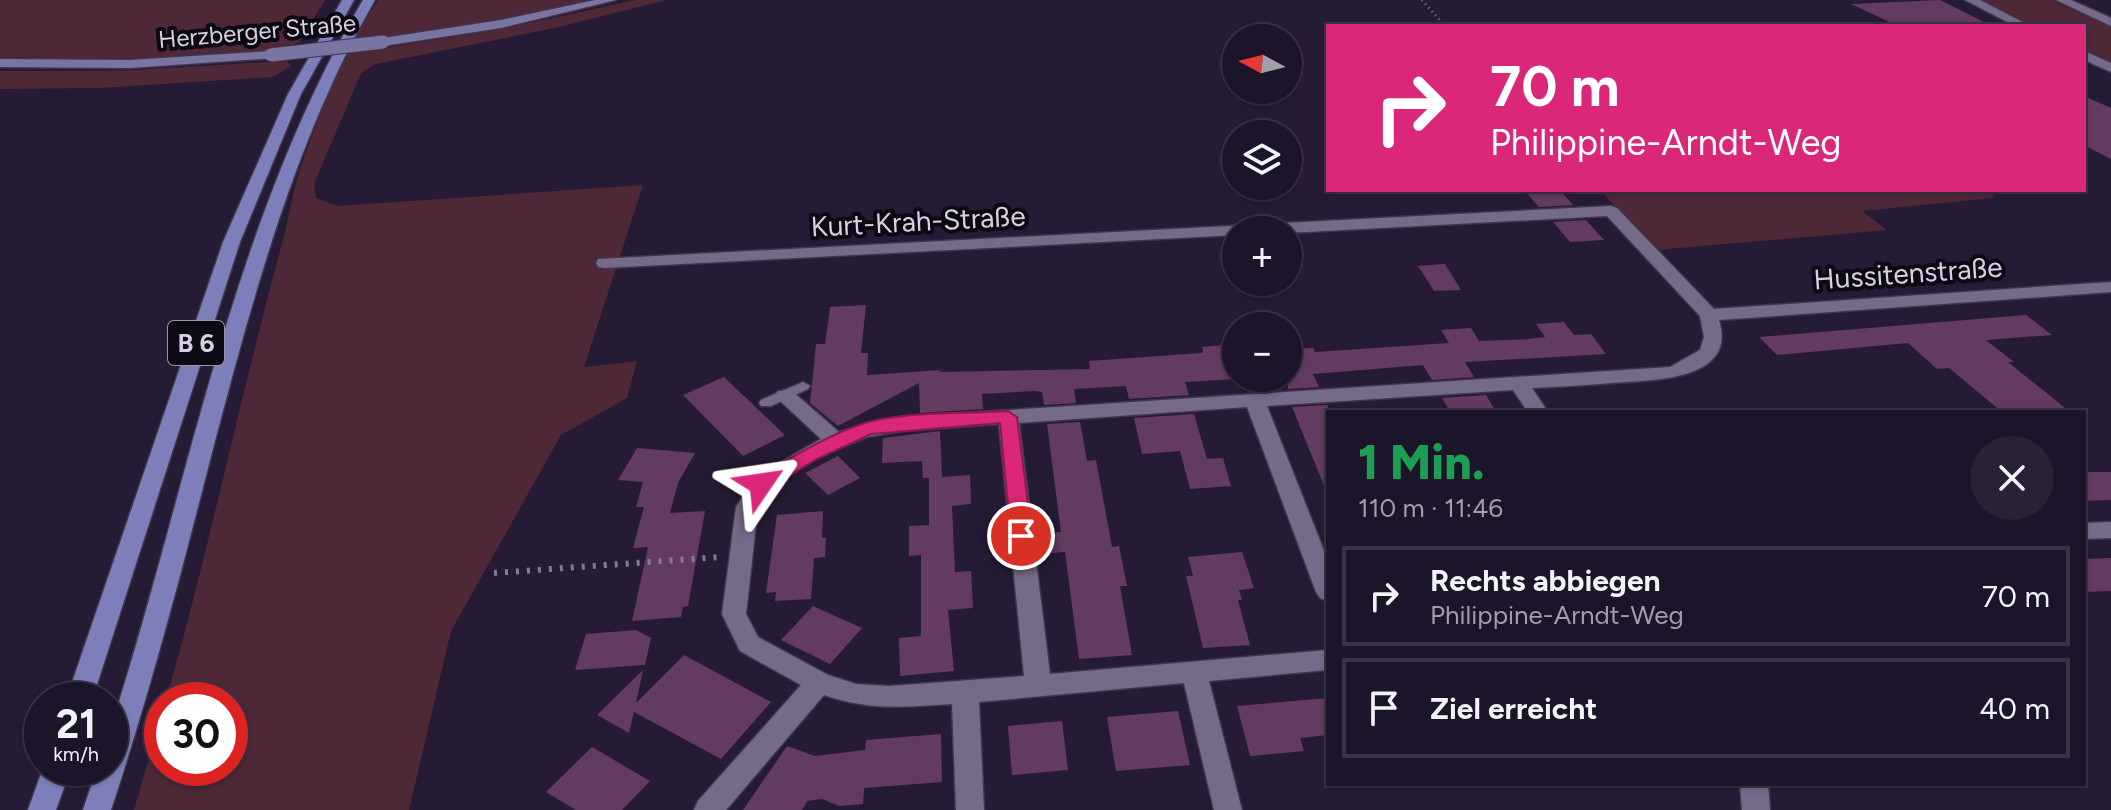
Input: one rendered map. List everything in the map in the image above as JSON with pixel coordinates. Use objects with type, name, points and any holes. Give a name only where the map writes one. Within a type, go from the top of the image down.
[{"type":"main road","name":"B 6","points":[[85,682],[213,291],[252,188],[292,96],[319,44],[348,0]]},
{"type":"main road","name":"B 6","points":[[97,810],[158,615],[263,241],[313,105],[369,0]]},
{"type":"main road","name":"Herzberger Straße","points":[[0,63],[130,64],[271,55],[501,24],[610,0]]},
{"type":"main road","points":[[42,810],[51,786]]},
{"type":"street","points":[[1971,0],[2020,24]]},
{"type":"street","points":[[2062,0],[2111,22]]},
{"type":"street","points":[[2086,56],[2111,68]]},
{"type":"street","points":[[1302,227],[1611,211],[1709,315],[1715,331],[1712,346],[1704,357],[1673,373],[882,425],[836,441],[761,484],[747,507],[733,602],[739,629],[749,644],[819,682],[856,695],[889,697],[965,692],[1326,660]]},
{"type":"street","name":"Kurt-Krah-Straße","points":[[604,263],[1222,231]]},
{"type":"street","name":"Hussitenstraße","points":[[1709,315],[2111,287]]},
{"type":"street","points":[[1519,384],[1537,410]]},
{"type":"street","points":[[785,395],[836,441]]},
{"type":"street","points":[[1255,401],[1326,587]]},
{"type":"street","points":[[1008,417],[1038,685]]},
{"type":"street","points":[[2086,531],[2111,530]]},
{"type":"street","points":[[1194,673],[1228,810]]},
{"type":"street","points":[[708,810],[819,682]]},
{"type":"street","points":[[965,692],[970,810]]},
{"type":"street","points":[[1754,786],[1756,810]]},
{"type":"path","points":[[1422,0],[1443,24]]},
{"type":"path","points":[[494,573],[740,556]]},
{"type":"shaded area","points":[[0,0],[325,0],[299,42],[288,48],[216,55],[108,59],[0,57]]},
{"type":"shaded area","points":[[379,0],[597,0],[361,52],[502,29],[635,0],[666,0],[559,27],[376,64],[361,73],[314,184],[316,198],[337,206],[643,185],[584,367],[637,361],[627,398],[561,435],[451,631],[409,810],[134,810],[144,775],[144,786],[248,786],[248,682],[171,682],[298,176],[322,109],[367,17]]},
{"type":"shaded area","points":[[1978,0],[2052,0],[2111,27],[2111,64],[2086,52],[2086,24],[2028,24]]},
{"type":"shaded area","points":[[287,61],[291,66],[273,77],[100,88],[0,89],[0,71],[119,71]]},
{"type":"shaded area","points":[[1602,192],[1995,192],[1992,198],[1862,211],[1887,230],[1656,250]]},
{"type":"building","points":[[1940,0],[1988,24],[1894,24],[1851,4]]},
{"type":"building","points":[[2086,97],[2111,108],[2111,159],[2086,146]]},
{"type":"building","points":[[1526,192],[1562,192],[1573,205],[1539,207]]},
{"type":"building","points":[[1586,220],[1604,240],[1570,242],[1553,222]]},
{"type":"building","points":[[1445,264],[1461,290],[1434,291],[1418,266]]},
{"type":"building","points":[[866,305],[861,353],[868,353],[867,375],[942,370],[938,372],[1090,369],[1089,361],[1201,353],[1202,347],[1222,345],[1222,380],[1185,382],[1189,395],[1129,399],[1126,386],[1074,389],[1076,403],[1044,405],[1042,392],[982,394],[983,409],[920,413],[919,383],[838,426],[810,403],[816,344],[825,344],[830,307]]},
{"type":"building","points":[[2026,315],[2052,335],[1986,340],[2068,410],[2000,410],[1949,368],[1937,369],[1908,343],[1777,355],[1759,337]]},
{"type":"building","points":[[1564,322],[1574,335],[1591,334],[1606,354],[1465,362],[1474,377],[1432,380],[1423,365],[1313,374],[1319,387],[1302,388],[1302,348],[1313,348],[1315,352],[1449,343],[1441,330],[1471,328],[1479,341],[1545,337],[1536,324]]},
{"type":"building","points":[[724,377],[785,435],[743,456],[683,395]]},
{"type":"building","points":[[1486,395],[1495,410],[1449,410],[1442,398]]},
{"type":"building","points":[[1292,407],[1328,407],[1326,491]]},
{"type":"building","points":[[1194,414],[1207,459],[1223,458],[1231,486],[1190,489],[1180,451],[1142,454],[1134,418]]},
{"type":"building","points":[[1080,422],[1087,461],[1096,460],[1112,547],[1119,546],[1127,586],[1120,586],[1132,655],[1079,659],[1065,552],[1038,554],[1036,534],[1061,532],[1047,424]]},
{"type":"building","points":[[940,431],[942,477],[970,475],[971,504],[952,506],[955,572],[971,571],[973,608],[948,610],[954,671],[900,676],[899,638],[921,636],[921,555],[909,556],[909,526],[929,525],[929,478],[923,478],[922,461],[882,463],[883,438]]},
{"type":"building","points":[[637,448],[695,453],[678,483],[670,513],[705,511],[688,606],[683,607],[681,617],[632,621],[648,547],[633,548],[644,507],[636,507],[643,482],[618,480]]},
{"type":"building","points":[[838,456],[860,478],[828,495],[805,473]]},
{"type":"building","points":[[2086,472],[2111,472],[2111,500],[2086,501]]},
{"type":"building","points":[[823,511],[825,557],[814,558],[811,599],[775,601],[776,592],[766,593],[777,515]]},
{"type":"building","points":[[1242,552],[1254,588],[1239,590],[1242,600],[1238,600],[1250,645],[1203,648],[1186,576],[1193,576],[1188,557]]},
{"type":"building","points":[[2111,558],[2111,591],[2086,592],[2086,559]]},
{"type":"building","points":[[813,606],[862,628],[830,664],[781,640]]},
{"type":"building","points":[[636,630],[651,638],[645,665],[575,670],[586,634]]},
{"type":"building","points":[[684,655],[771,702],[721,759],[634,712],[629,733],[597,715],[643,670],[636,703]]},
{"type":"building","points":[[1326,698],[1326,735],[1300,738],[1304,751],[1250,756],[1237,706]]},
{"type":"building","points":[[1178,711],[1190,765],[1116,771],[1107,717]]},
{"type":"building","points":[[1062,721],[1068,770],[1012,775],[1008,726]]},
{"type":"building","points":[[941,734],[942,782],[864,788],[863,804],[839,806],[822,799],[807,801],[802,810],[743,810],[787,746],[815,756],[865,750],[866,740]]},
{"type":"building","points":[[592,747],[650,781],[622,810],[576,810],[546,792]]},
{"type":"route","points":[[761,484],[836,441],[865,429],[882,425],[1008,417],[1021,536]]}]
